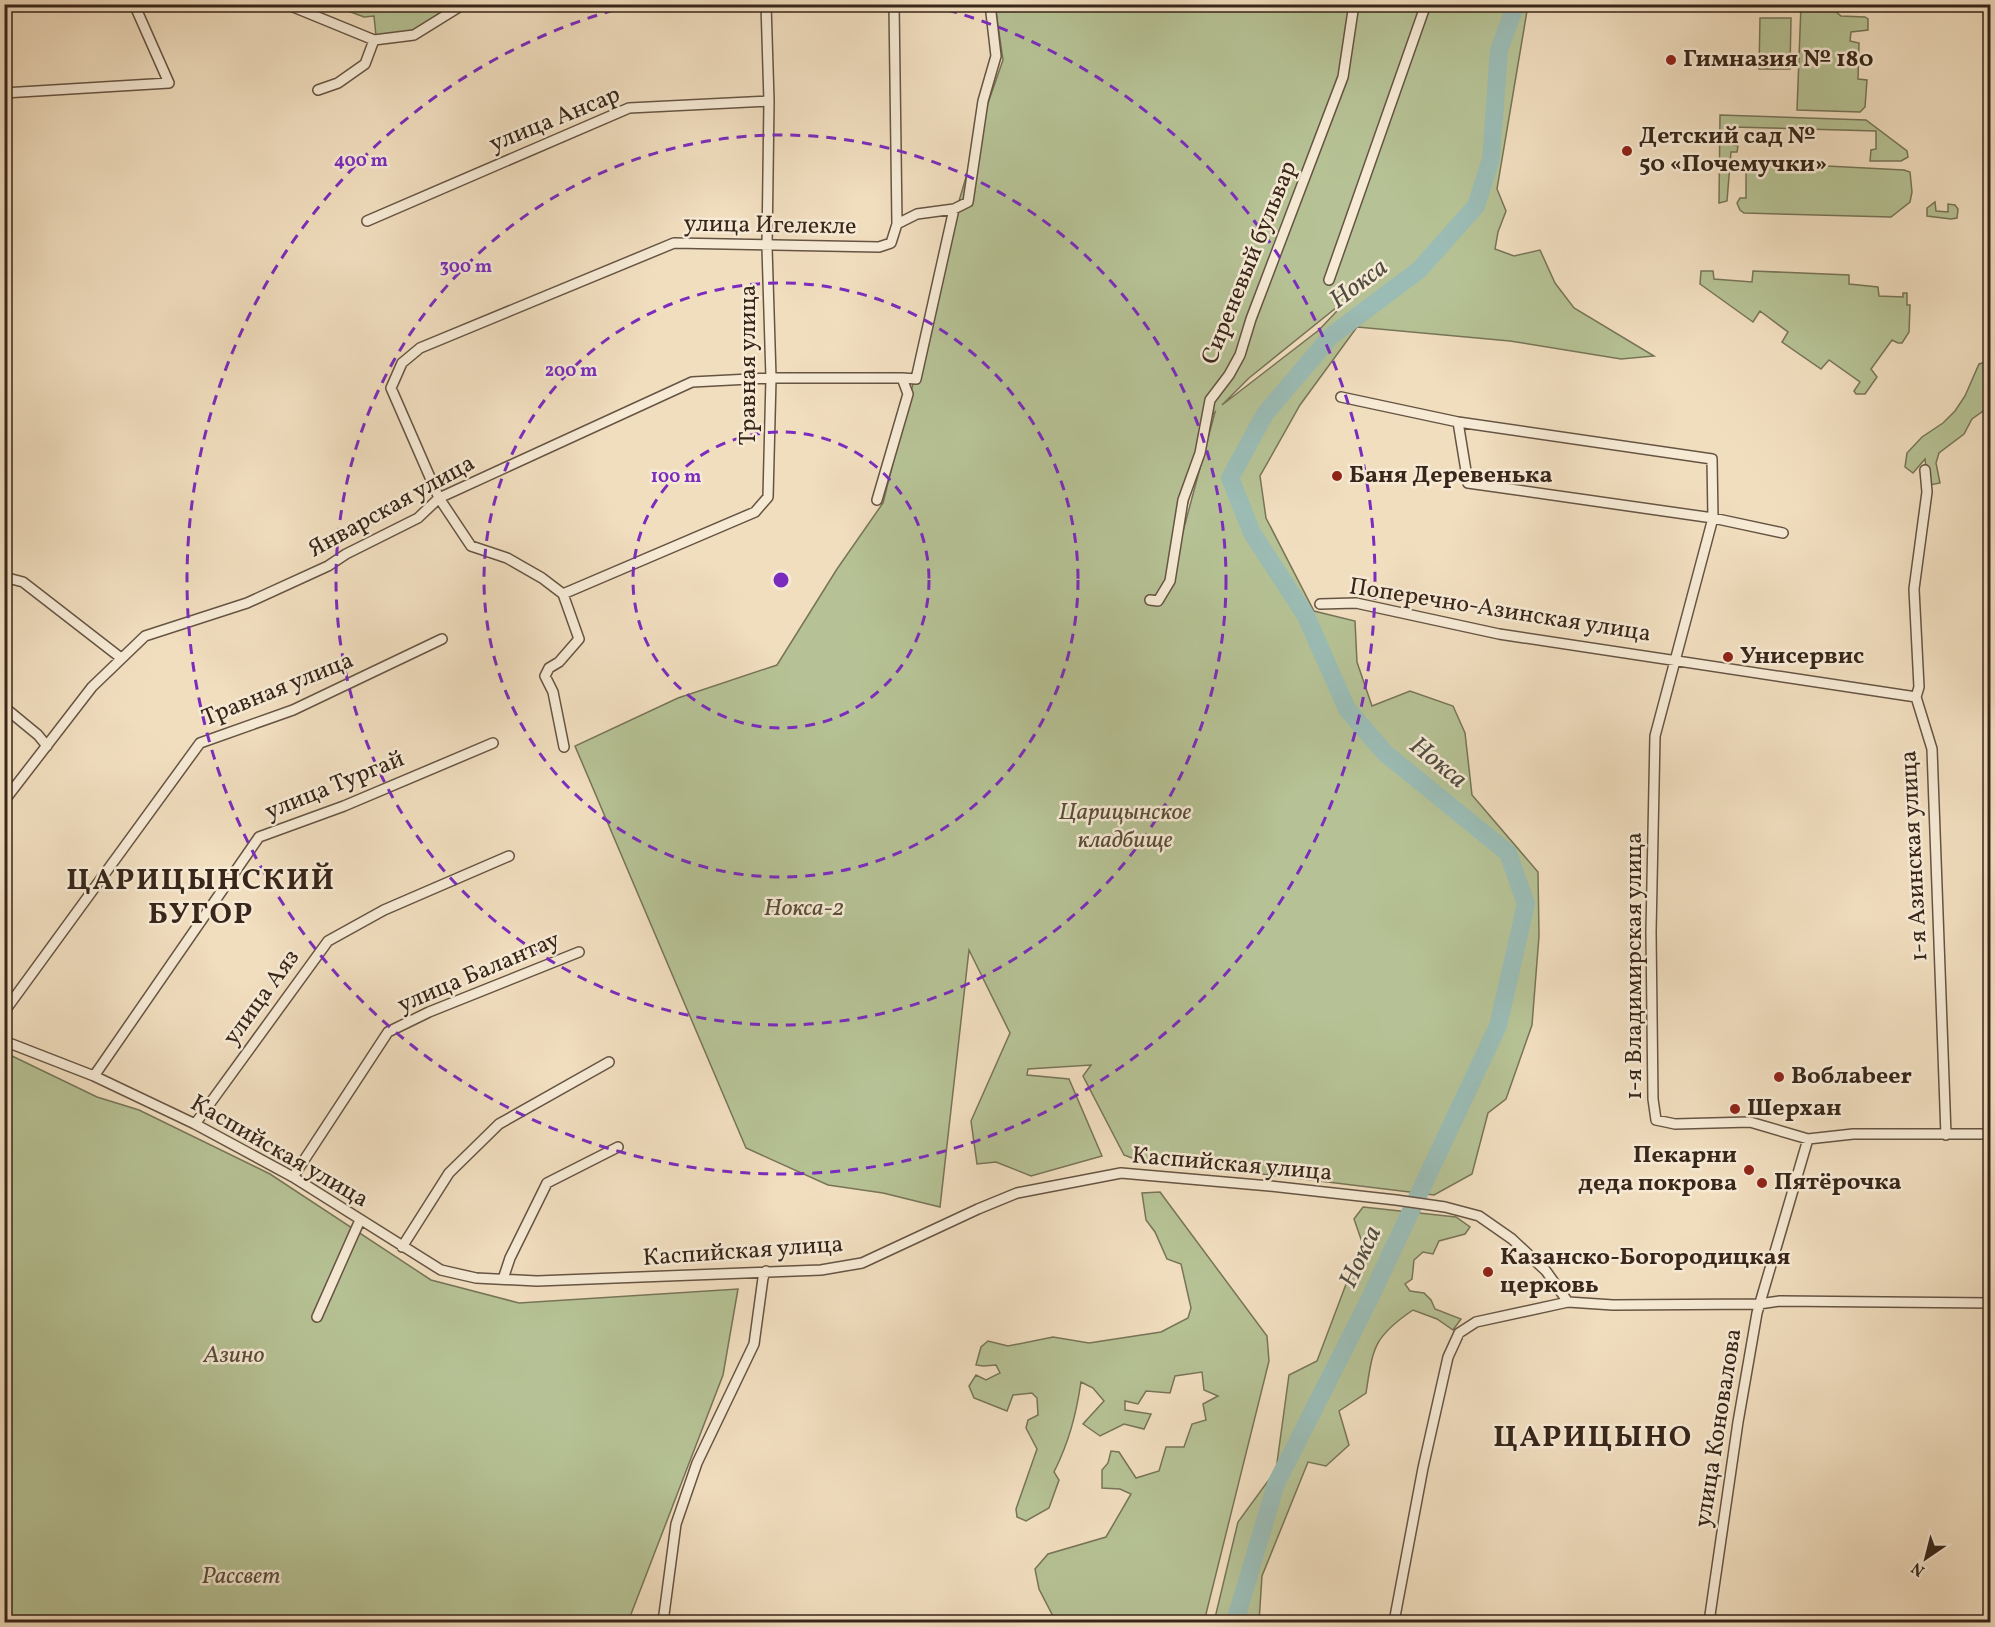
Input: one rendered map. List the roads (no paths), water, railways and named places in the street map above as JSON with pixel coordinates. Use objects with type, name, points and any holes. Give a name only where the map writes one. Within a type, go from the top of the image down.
[{"type":"street","points":[[4,93],[169,83],[134,4]]},
{"type":"street","points":[[286,4],[374,40],[414,35],[464,4]]},
{"type":"street","name":"Травная улица","points":[[563,594],[754,512],[768,497],[771,378],[767,247],[769,101],[766,4]]},
{"type":"street","points":[[894,4],[897,224],[916,214],[954,209],[968,202],[983,101],[996,56],[990,4]]},
{"type":"street","name":"Сиреневый бульвар","points":[[1150,600],[1158,601],[1170,580],[1184,500],[1200,453],[1210,400],[1229,375],[1240,355],[1251,319],[1345,68],[1354,4]]},
{"type":"street","points":[[1329,280],[1426,4]]},
{"type":"street","points":[[318,90],[338,83],[364,64],[374,40]]},
{"type":"street","name":"улица Ансар","points":[[367,221],[629,108],[769,101]]},
{"type":"street","name":"Январская улица","points":[[4,801],[92,687],[145,636],[246,603],[328,566],[346,554],[418,518],[439,498],[692,382],[771,378],[916,379],[954,209]]},
{"type":"street","name":"улица Игелекле","points":[[563,594],[542,578],[507,558],[471,546],[439,498],[391,388],[402,363],[420,348],[674,243],[767,247],[859,245],[879,247],[891,243],[897,224]]},
{"type":"street","points":[[877,500],[908,394],[902,378]]},
{"type":"street","name":"Поперечно-Азинская улица","points":[[1341,397],[1458,422],[1712,459],[1713,518],[1674,659]]},
{"type":"street","points":[[1458,422],[1468,483],[1713,518],[1783,532]]},
{"type":"street","name":"1-я Азинская улица","points":[[1925,470],[1927,492],[1914,589],[1919,687],[1916,697],[1932,749],[1946,1135]]},
{"type":"street","points":[[4,578],[23,582],[121,658]]},
{"type":"street","points":[[563,594],[579,639],[559,662],[549,668],[545,676],[553,692],[564,747]]},
{"type":"street","name":"Поперечно-Азинская улица","points":[[1320,604],[1356,603],[1499,634],[1916,697]]},
{"type":"street","name":"Травная улица","points":[[4,1012],[200,743],[293,710],[442,639]]},
{"type":"street","name":"1-я Владимирская улица","points":[[1674,659],[1655,736],[1651,944],[1653,1099],[1656,1120],[1675,1124],[1750,1122],[1808,1139]]},
{"type":"street","points":[[4,707],[38,735],[47,746]]},
{"type":"street","name":"улица Тургай","points":[[94,1076],[259,837],[344,806],[493,743]]},
{"type":"street","name":"улица Аяз","points":[[195,1124],[328,941],[384,910],[509,856]]},
{"type":"street","name":"улица Балантау","points":[[293,1177],[388,1032],[429,1012],[579,952]]},
{"type":"street","name":"Каспийская улица","points":[[4,1041],[94,1076],[195,1124],[293,1177],[441,1270],[476,1278],[537,1281],[630,1279],[821,1270],[862,1263],[968,1213],[1017,1193],[1121,1173],[1396,1200],[1445,1207],[1479,1216],[1512,1239],[1546,1271],[1568,1302]]},
{"type":"street","points":[[402,1247],[449,1173],[499,1124],[609,1062]]},
{"type":"street","points":[[1808,1139],[1853,1134],[1990,1134]]},
{"type":"street","name":"улица Коновалова","points":[[1709,1623],[1738,1422],[1759,1304],[1808,1139]]},
{"type":"street","points":[[503,1279],[510,1258],[547,1183],[618,1147]]},
{"type":"street","points":[[317,1317],[360,1220]]},
{"type":"street","points":[[663,1623],[676,1524],[697,1463],[754,1344],[763,1278],[766,1271]]},
{"type":"street","points":[[1394,1623],[1428,1446],[1448,1357],[1459,1333],[1476,1322],[1568,1302],[1613,1305],[1759,1304],[1780,1301],[1990,1304]]},
{"type":"waterway","name":"Нокса","points":[[1235,1622],[1276,1484],[1369,1300],[1498,1026],[1526,904],[1508,853],[1385,753],[1347,709],[1306,616],[1252,533],[1230,478],[1265,414],[1331,336],[1419,270],[1476,206],[1491,159],[1499,50],[1516,4]]},
{"type":"place","name":"Гимназия № 180","points":[[1671,60]]},
{"type":"place","name":"Детский сад № 50 «Почемучки»","points":[[1627,151]]},
{"type":"place","name":"Баня Деревенька","points":[[1337,476]]},
{"type":"place","name":"Унисервис","points":[[1728,657]]},
{"type":"place","name":"Воблаbeer","points":[[1779,1077]]},
{"type":"place","name":"Шерхан","points":[[1735,1109]]},
{"type":"place","name":"Пекарни деда покрова","points":[[1749,1170]]},
{"type":"place","name":"Пятёрочка","points":[[1762,1183]]},
{"type":"place","name":"Казанско-Богородицкая церковь","points":[[1488,1272]]},
{"type":"district","name":"ЦАРИЦЫНСКИЙ БУГОР","points":[[201,898]]},
{"type":"district","name":"ЦАРИЦЫНО","points":[[1593,1438]]},
{"type":"park label","name":"Царицынское кладбище","points":[[1125,827]]},
{"type":"park label","name":"Нокса-2","points":[[804,909]]},
{"type":"park label","name":"Азино","points":[[234,1356]]},
{"type":"park label","name":"Рассвет","points":[[241,1577]]}]
